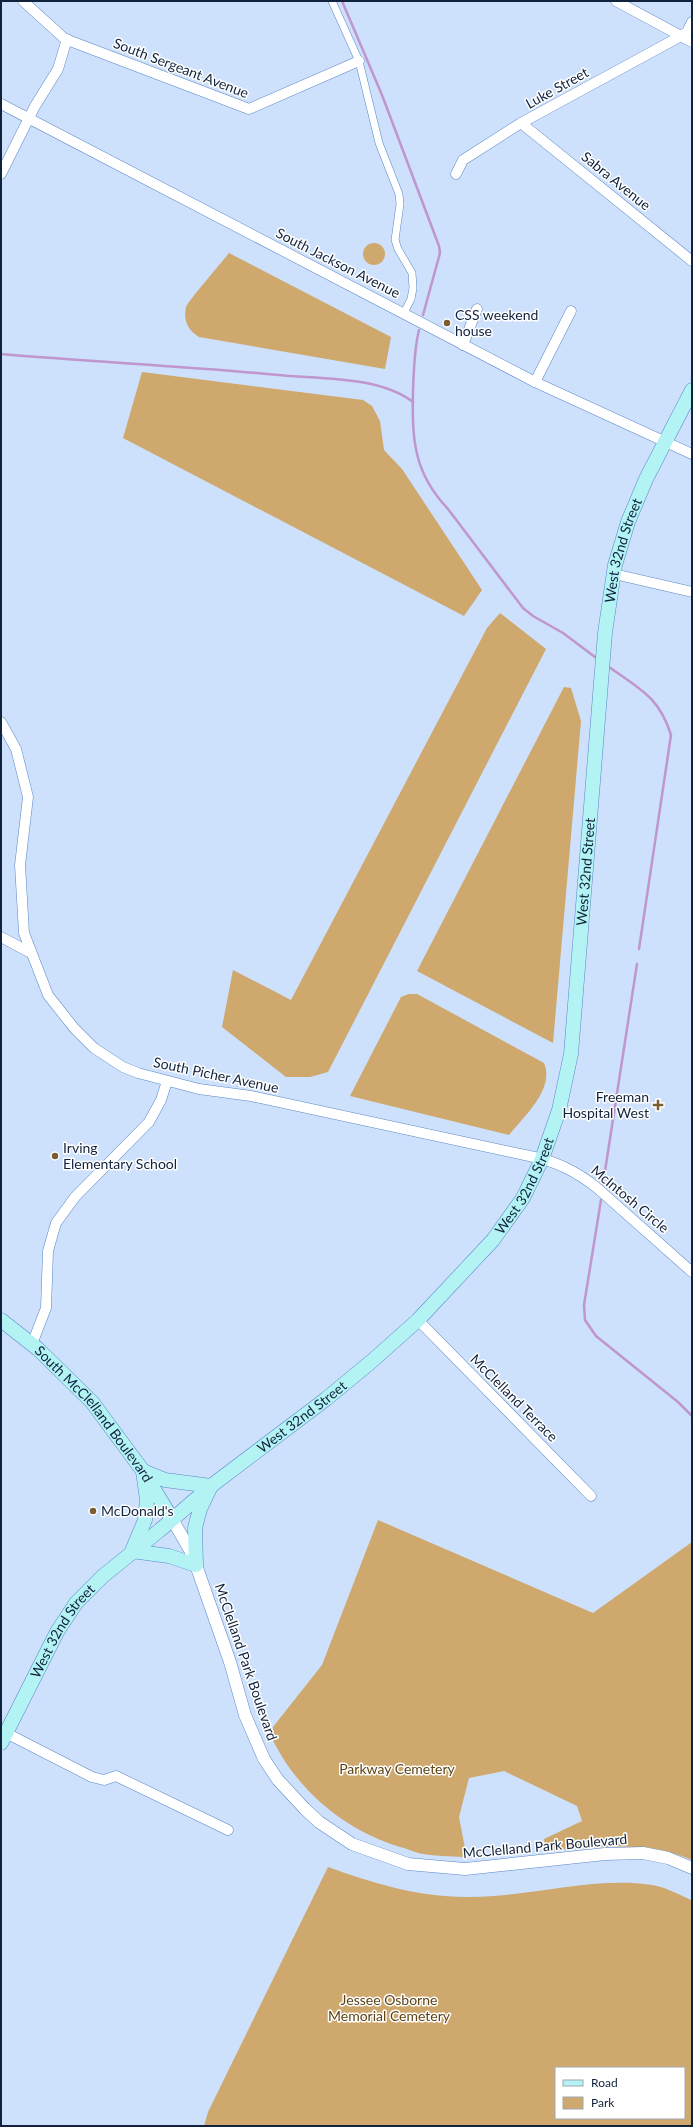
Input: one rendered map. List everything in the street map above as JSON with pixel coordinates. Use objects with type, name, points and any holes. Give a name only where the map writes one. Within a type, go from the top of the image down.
[{"type":"main road","name":"West 32nd Street","points":[[3,1738],[57,1632],[76,1603],[132,1551],[211,1486],[326,1399],[418,1320],[493,1240],[523,1198],[542,1159],[559,1110],[570,1054],[605,633],[614,574],[623,538],[636,500],[692,390]]},
{"type":"main road","name":"South McClelland Boulevard","points":[[1,1320],[32,1344],[92,1402],[144,1471],[172,1519]]},
{"type":"main road","points":[[144,1471],[165,1480],[211,1486],[200,1509],[195,1528],[196,1564],[169,1556],[132,1551],[145,1520],[147,1500],[144,1471]]},
{"type":"street","name":"South Sergeant Avenue","points":[[23,1],[67,39],[250,109],[359,62]]},
{"type":"street","points":[[332,1],[359,62],[379,143],[399,194],[400,204],[395,240],[398,249],[412,273],[413,288],[411,299],[404,313]]},
{"type":"street","points":[[616,1],[692,42]]},
{"type":"street","points":[[681,36],[687,32],[692,22]]},
{"type":"street","name":"Luke Street","points":[[456,174],[463,160],[521,123],[681,36]]},
{"type":"street","points":[[1,174],[28,119],[56,75],[67,39]]},
{"type":"street","name":"South Jackson Avenue","points":[[1,104],[534,382],[666,441]]},
{"type":"street","name":"Sabra Avenue","points":[[521,123],[692,261]]},
{"type":"street","points":[[462,345],[477,309]]},
{"type":"street","points":[[534,382],[571,311]]},
{"type":"street","points":[[666,441],[692,454]]},
{"type":"street","points":[[614,574],[692,592]]},
{"type":"street","name":"South Picher Avenue","points":[[1,722],[16,749],[28,797],[20,865],[24,933],[48,995],[74,1028],[89,1043],[122,1067],[167,1081],[199,1089],[259,1098],[542,1159]]},
{"type":"street","points":[[1,937],[32,953]]},
{"type":"street","points":[[32,1344],[46,1308],[48,1251],[56,1223],[75,1197],[149,1122],[161,1100],[167,1081]]},
{"type":"street","name":"McIntosh Circle","points":[[542,1159],[559,1164],[582,1176],[643,1226],[692,1272]]},
{"type":"street","name":"McClelland Terrace","points":[[418,1320],[591,1496]]},
{"type":"street","name":"McClelland Park Boulevard","points":[[172,1519],[196,1564],[230,1662],[245,1715],[264,1759],[278,1780],[305,1809],[324,1826],[352,1844],[408,1864],[465,1870],[605,1854],[643,1853],[668,1858],[692,1868]]},
{"type":"street","points":[[3,1738],[92,1777],[104,1780],[116,1776],[228,1830]]},
{"type":"green space","points":[[374,243],[382,246],[385,254],[382,262],[374,265],[366,262],[363,254],[366,246]]},
{"type":"green space","points":[[229,253],[391,337],[385,369],[199,337],[187,325],[185,317],[186,307]]},
{"type":"green space","points":[[142,372],[363,400],[372,406],[380,421],[384,450],[402,469],[482,590],[464,616],[123,438]]},
{"type":"green space","points":[[500,613],[546,649],[328,1072],[310,1077],[286,1077],[222,1027],[233,970],[291,1000],[487,628]]},
{"type":"green space","points":[[564,687],[571,688],[581,721],[553,1043],[417,971]]},
{"type":"green space","points":[[409,994],[417,994],[544,1063],[546,1073],[542,1092],[530,1111],[509,1135],[350,1096],[401,997]]},
{"type":"green space","name":"Parkway Cemetery","points":[[378,1520],[593,1613],[692,1542],[692,1860],[674,1853],[638,1847],[620,1846],[545,1851],[544,1839],[582,1821],[577,1806],[504,1771],[469,1778],[459,1817],[465,1848],[463,1857],[420,1853],[379,1839],[340,1817],[322,1804],[306,1788],[279,1752],[269,1732],[322,1665]]},
{"type":"green space","name":"Jessee Osborne Memorial Cemetery","points":[[328,1867],[379,1884],[430,1895],[466,1897],[489,1896],[583,1885],[629,1883],[662,1887],[692,1901],[692,2126],[204,2126],[208,2112]]},
{"type":"waterway","points":[[342,1],[382,95],[439,246],[440,253],[423,315]]},
{"type":"waterway","points":[[419,330],[414,367],[413,424],[417,454],[421,468],[428,482],[436,495],[523,608],[533,616],[563,633],[595,657]]},
{"type":"waterway","points":[[1,354],[349,380],[383,387],[413,402]]},
{"type":"waterway","points":[[609,667],[647,695],[661,711],[671,735],[639,949]]},
{"type":"waterway","points":[[603,1184],[637,964]]},
{"type":"waterway","points":[[601,1200],[584,1305],[585,1320],[596,1336],[678,1402],[692,1416]]},
{"type":"place","name":"CSS weekend house","points":[[447,323]]},
{"type":"place","name":"Freeman Hospital West","points":[[658,1105]]},
{"type":"place","name":"Irving Elementary School","points":[[55,1156]]},
{"type":"place","name":"McDonald's","points":[[93,1511]]}]
